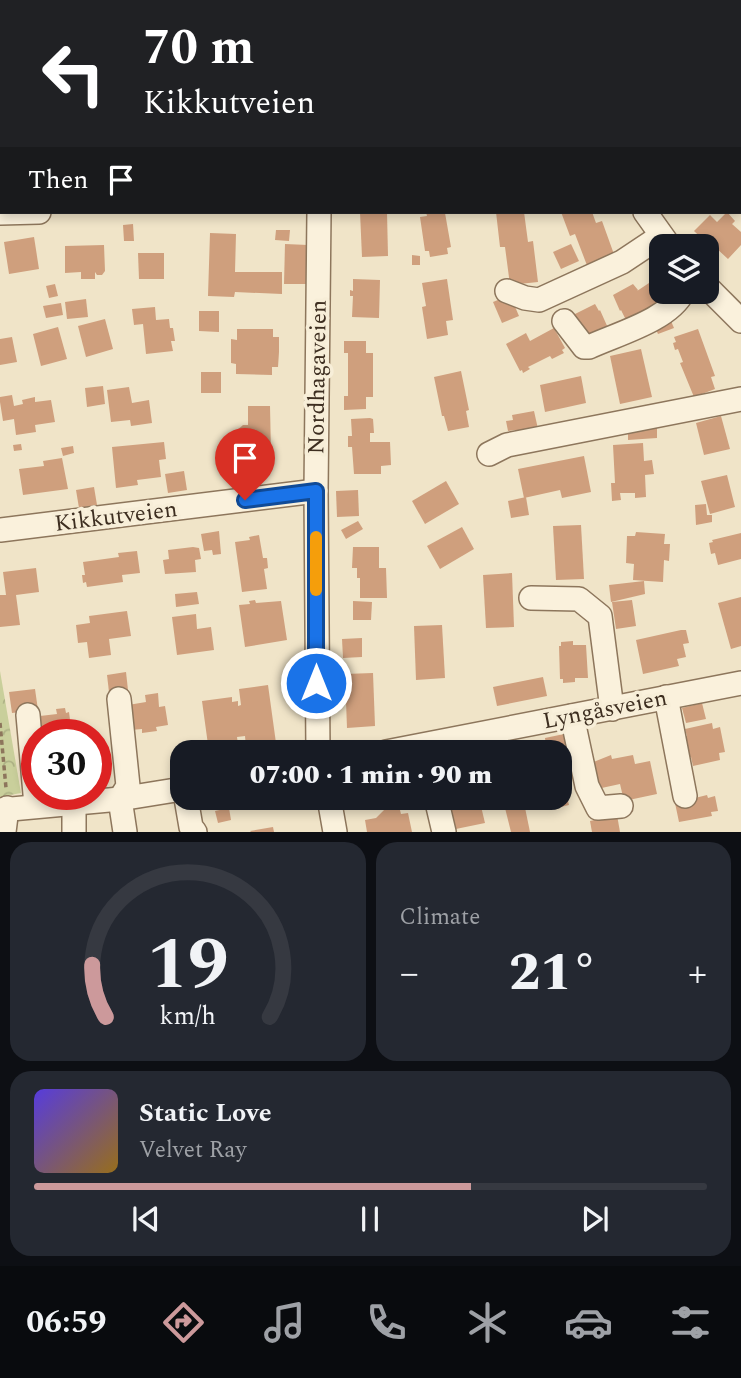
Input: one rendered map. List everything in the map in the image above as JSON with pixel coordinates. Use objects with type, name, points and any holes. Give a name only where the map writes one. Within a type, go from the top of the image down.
[{"type":"street","name":"Nordhagaveien","points":[[318,214],[318,740]]},
{"type":"street","points":[[646,214],[661,234]]},
{"type":"street","points":[[507,291],[539,300],[649,249]]},
{"type":"street","points":[[719,299],[741,321]]},
{"type":"street","points":[[564,321],[576,339],[589,347],[663,314],[676,304]]},
{"type":"street","points":[[489,454],[508,445],[741,399]]},
{"type":"street","name":"Kikkutveien","points":[[0,530],[316,491]]},
{"type":"street","points":[[531,598],[579,598],[600,616],[612,709]]},
{"type":"street","name":"Lyngåsveien","points":[[459,740],[741,683]]},
{"type":"street","points":[[666,697],[685,796]]},
{"type":"street","points":[[119,699],[128,786],[120,799],[125,832]]},
{"type":"street","points":[[28,715],[28,719]]},
{"type":"street","points":[[572,716],[587,786],[598,808],[621,806]]},
{"type":"street","points":[[112,800],[170,791]]},
{"type":"street","points":[[4,809],[4,832]]},
{"type":"street","points":[[74,810],[74,832]]},
{"type":"street","points":[[188,810],[191,827],[195,832]]},
{"type":"street","points":[[331,810],[335,832]]},
{"type":"street","points":[[439,810],[444,832]]},
{"type":"path","points":[[0,723],[4,809]]},
{"type":"green space","points":[[0,671],[21,793],[0,797]]},
{"type":"building","points":[[360,214],[387,214],[388,256],[362,257]]},
{"type":"building","points":[[445,214],[451,247],[447,248],[448,254],[430,257],[429,251],[425,251],[420,217]]},
{"type":"building","points":[[496,214],[524,214],[528,242],[533,241],[538,282],[510,285],[505,247],[500,247]]},
{"type":"building","points":[[562,214],[593,214],[596,223],[602,221],[615,257],[588,268],[575,234],[570,236]]},
{"type":"building","points":[[725,214],[729,214],[735,221],[732,224],[741,232],[741,245],[728,259],[719,251],[719,234],[697,234],[694,231],[710,215],[717,222]]},
{"type":"building","points":[[133,224],[134,241],[124,241],[123,225]]},
{"type":"building","points":[[276,230],[290,230],[289,241],[275,240]]},
{"type":"building","points":[[210,233],[236,234],[235,272],[282,272],[282,294],[235,292],[234,297],[208,296]]},
{"type":"building","points":[[34,237],[39,269],[9,274],[4,242]]},
{"type":"building","points":[[285,244],[308,245],[306,284],[284,284]]},
{"type":"building","points":[[571,244],[579,261],[561,269],[553,252]]},
{"type":"building","points":[[104,245],[105,271],[102,275],[95,272],[95,279],[81,279],[81,272],[65,273],[65,246]]},
{"type":"building","points":[[138,253],[164,253],[164,279],[139,279]]},
{"type":"building","points":[[412,255],[420,256],[420,265],[412,265]]},
{"type":"building","points":[[353,279],[380,280],[379,318],[352,317],[353,296],[350,296],[350,290],[353,291]]},
{"type":"building","points":[[447,279],[453,320],[446,321],[448,335],[427,339],[422,307],[426,306],[422,283]]},
{"type":"building","points":[[649,283],[649,304],[662,304],[627,322],[613,295],[633,284],[637,291]]},
{"type":"building","points":[[55,284],[58,296],[49,298],[46,286]]},
{"type":"building","points":[[510,295],[519,316],[502,323],[493,302]]},
{"type":"building","points":[[86,299],[88,317],[67,319],[65,302]]},
{"type":"building","points":[[61,303],[63,315],[46,318],[43,306]]},
{"type":"building","points":[[595,304],[608,328],[586,340],[573,315]]},
{"type":"building","points":[[155,307],[156,320],[169,319],[175,341],[171,341],[173,351],[146,354],[143,324],[134,325],[132,309]]},
{"type":"building","points":[[199,311],[219,311],[219,332],[199,331]]},
{"type":"building","points":[[105,319],[113,349],[86,357],[78,326]]},
{"type":"building","points":[[671,321],[674,328],[658,334],[655,327]]},
{"type":"building","points":[[58,327],[67,359],[41,366],[33,334]]},
{"type":"building","points":[[554,328],[565,348],[562,350],[564,353],[552,359],[550,356],[528,367],[530,369],[523,373],[520,371],[506,344],[526,333],[530,341]]},
{"type":"building","points":[[237,329],[273,329],[273,337],[279,337],[279,352],[278,367],[272,367],[272,375],[236,374],[236,364],[231,363],[231,339],[237,340]]},
{"type":"building","points":[[698,329],[715,376],[711,377],[715,389],[694,397],[680,363],[683,362],[678,349],[675,350],[673,343],[676,342],[674,337]]},
{"type":"building","points":[[12,337],[17,362],[0,365],[0,339]]},
{"type":"building","points":[[344,341],[366,341],[366,353],[373,353],[373,397],[366,397],[366,409],[344,410],[344,396],[348,396],[348,353],[344,353]]},
{"type":"building","points":[[641,349],[652,397],[620,404],[610,356]]},
{"type":"building","points":[[461,371],[469,410],[466,411],[469,427],[448,431],[434,377]]},
{"type":"building","points":[[201,372],[221,372],[221,393],[201,393]]},
{"type":"building","points":[[581,376],[586,403],[545,412],[540,385]]},
{"type":"building","points":[[103,386],[105,404],[87,407],[85,388]]},
{"type":"building","points":[[129,387],[132,403],[149,400],[152,423],[131,426],[130,420],[111,422],[107,390]]},
{"type":"building","points":[[12,395],[14,406],[23,404],[22,400],[35,397],[35,402],[51,400],[55,422],[35,425],[36,432],[16,435],[14,419],[3,421],[0,402],[0,397]]},
{"type":"building","points":[[248,406],[270,406],[271,453],[250,453],[250,458],[231,458],[231,433],[243,425],[248,425]]},
{"type":"building","points":[[534,411],[538,429],[516,434],[515,430],[508,431],[506,421],[513,420],[512,415]]},
{"type":"building","points":[[721,416],[730,449],[704,455],[696,423]]},
{"type":"building","points":[[351,419],[373,419],[374,433],[370,433],[370,442],[390,442],[391,465],[381,466],[381,474],[354,474],[352,447],[348,447],[348,436],[352,436]]},
{"type":"building","points":[[657,425],[657,438],[628,440],[628,429]]},
{"type":"building","points":[[164,442],[166,459],[159,460],[161,477],[137,480],[138,485],[116,488],[112,447]]},
{"type":"building","points":[[643,443],[644,461],[652,460],[654,474],[645,475],[646,497],[635,498],[635,493],[620,493],[621,500],[612,501],[611,483],[615,483],[613,445]]},
{"type":"building","points":[[21,444],[22,450],[14,451],[13,445]]},
{"type":"building","points":[[73,446],[74,453],[63,456],[61,448]]},
{"type":"building","points":[[584,456],[591,492],[562,498],[560,490],[524,498],[518,469]]},
{"type":"building","points":[[62,458],[68,489],[23,495],[19,469],[44,466],[43,461]]},
{"type":"building","points":[[184,471],[187,490],[168,493],[165,474]]},
{"type":"building","points":[[727,475],[735,507],[710,514],[701,481]]},
{"type":"building","points":[[446,481],[459,504],[425,524],[412,501]]},
{"type":"building","points":[[94,487],[97,505],[79,508],[76,490]]},
{"type":"building","points":[[358,490],[359,516],[337,517],[336,491]]},
{"type":"building","points":[[526,497],[529,515],[511,518],[508,501]]},
{"type":"building","points":[[706,504],[707,515],[712,515],[712,522],[696,525],[695,505]]},
{"type":"building","points":[[358,521],[363,529],[346,539],[341,530]]},
{"type":"building","points":[[581,525],[584,579],[556,580],[553,526]]},
{"type":"building","points":[[462,527],[474,549],[440,569],[427,546]]},
{"type":"building","points":[[219,531],[221,554],[213,555],[212,550],[204,551],[201,534]]},
{"type":"building","points":[[636,532],[665,534],[664,544],[670,544],[669,561],[664,560],[663,582],[633,580],[634,564],[626,563],[627,536],[635,536]]},
{"type":"building","points":[[741,533],[741,559],[718,565],[715,553],[711,554],[709,543]]},
{"type":"building","points":[[259,535],[263,558],[267,558],[268,568],[264,569],[267,589],[242,592],[235,542],[250,540],[249,537]]},
{"type":"building","points":[[353,547],[379,547],[379,568],[386,568],[387,598],[360,598],[360,578],[357,578],[357,568],[352,568]]},
{"type":"building","points":[[199,548],[201,559],[195,560],[196,572],[165,574],[163,560],[169,559],[168,550]]},
{"type":"building","points":[[137,551],[140,573],[122,575],[123,582],[87,587],[86,582],[83,583],[83,562],[119,557],[118,553]]},
{"type":"building","points":[[36,568],[39,592],[16,595],[20,625],[0,627],[0,595],[6,595],[3,572]]},
{"type":"building","points":[[512,573],[514,627],[486,628],[483,575]]},
{"type":"building","points":[[644,581],[645,594],[611,602],[609,585]]},
{"type":"building","points":[[197,592],[199,604],[176,607],[175,594]]},
{"type":"building","points":[[741,597],[741,646],[731,649],[718,603]]},
{"type":"building","points":[[255,600],[256,603],[281,601],[287,640],[245,647],[239,605],[250,604],[249,601]]},
{"type":"building","points":[[632,600],[636,626],[616,629],[612,602]]},
{"type":"building","points":[[353,601],[372,602],[371,620],[353,620]]},
{"type":"building","points":[[127,611],[131,636],[109,639],[111,655],[89,658],[87,642],[78,643],[76,625],[90,623],[89,616]]},
{"type":"building","points":[[196,614],[197,629],[211,627],[214,650],[177,655],[172,617]]},
{"type":"building","points":[[442,625],[445,678],[416,680],[414,626]]},
{"type":"building","points":[[686,630],[689,643],[683,644],[686,657],[677,659],[679,666],[643,674],[636,640]]},
{"type":"building","points":[[362,638],[362,657],[343,658],[342,639]]},
{"type":"building","points":[[573,641],[573,645],[586,645],[588,678],[575,678],[575,682],[563,683],[563,679],[560,679],[559,646],[561,642]]},
{"type":"building","points":[[126,672],[128,690],[109,692],[107,675]]},
{"type":"building","points":[[373,673],[375,726],[347,728],[345,674]]},
{"type":"building","points":[[543,677],[547,696],[497,706],[493,687]]},
{"type":"building","points":[[268,685],[276,740],[245,740],[245,736],[237,737],[237,740],[207,740],[202,701],[232,697],[232,702],[238,701],[238,706],[241,705],[239,689]]},
{"type":"building","points":[[35,689],[38,710],[12,713],[9,692]]},
{"type":"building","points":[[158,693],[159,707],[165,706],[168,725],[156,727],[157,731],[142,733],[142,729],[131,730],[128,705],[146,702],[145,695]]},
{"type":"building","points":[[702,703],[706,719],[686,723],[682,708]]},
{"type":"building","points":[[65,708],[70,719],[40,719],[40,716],[57,714],[56,709]]},
{"type":"building","points":[[712,723],[713,729],[720,727],[725,752],[719,753],[720,760],[693,766],[691,757],[687,758],[682,737],[687,736],[685,729]]},
{"type":"building","points":[[564,734],[565,740],[545,740]]},
{"type":"building","points":[[611,755],[612,759],[633,755],[635,764],[650,761],[657,794],[624,801],[620,784],[597,789],[591,763]]},
{"type":"building","points":[[707,795],[708,798],[715,796],[718,811],[711,812],[712,816],[679,822],[675,803]]},
{"type":"building","points":[[229,810],[231,820],[218,823],[215,811]]},
{"type":"building","points":[[384,810],[408,813],[412,832],[367,832],[365,820],[376,818]]},
{"type":"building","points":[[447,810],[482,810],[485,823],[451,830]]},
{"type":"building","points":[[506,810],[525,810],[530,832],[511,832]]},
{"type":"building","points":[[617,815],[620,832],[592,832],[590,821]]},
{"type":"building","points":[[273,827],[274,832],[250,831]]},
{"type":"slow traffic","points":[[316,537],[316,590]]},
{"type":"route","points":[[245,500],[316,491],[316,683]]}]
